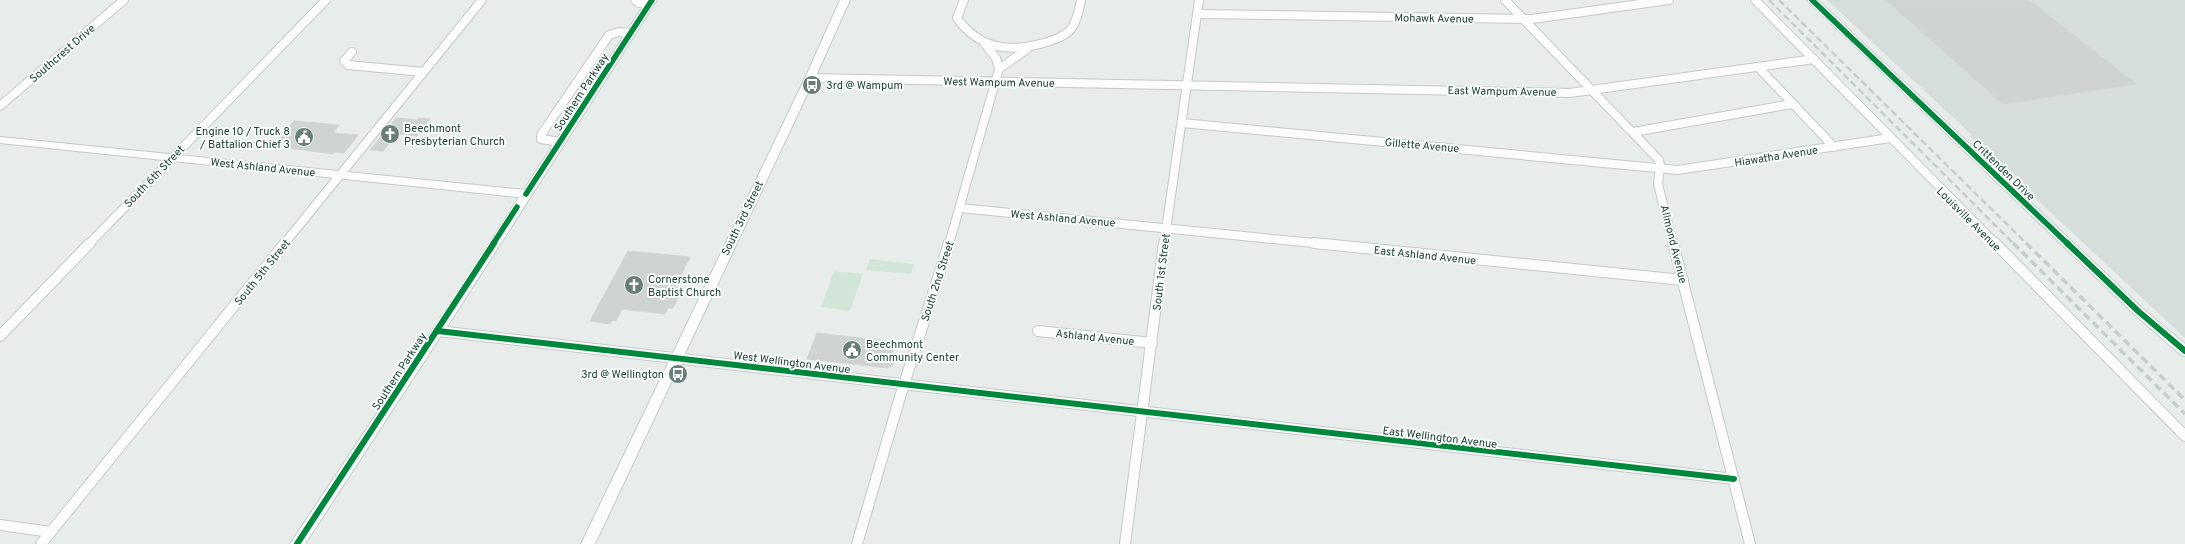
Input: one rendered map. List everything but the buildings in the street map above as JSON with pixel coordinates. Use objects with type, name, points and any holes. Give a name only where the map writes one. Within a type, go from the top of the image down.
[{"type":"main road","name":"South 3rd Street","points":[[588,544],[810,78],[845,0]]},
{"type":"main road","name":"Crittenden Drive","points":[[1812,0],[2138,311],[2185,351]]},
{"type":"main road","name":"Southern Parkway","points":[[297,544],[438,331],[651,2]]},
{"type":"street","name":"Southcrest Drive","points":[[0,106],[124,0]]},
{"type":"street","name":"South 6th Street","points":[[0,336],[171,158],[326,0]]},
{"type":"street","name":"South 5th Street","points":[[41,544],[482,0]]},
{"type":"street","points":[[635,0],[639,3],[651,2]]},
{"type":"street","points":[[964,0],[957,18],[966,32],[985,44],[996,58],[999,69],[1016,55],[1034,46],[1062,36],[1068,32],[1076,20],[1081,0]]},
{"type":"street","name":"South 1st Street","points":[[1125,544],[1166,228],[1188,86],[1199,0]]},
{"type":"street","points":[[1505,0],[1633,132],[1659,160],[1661,168]]},
{"type":"street","name":"Mohawk Avenue","points":[[1197,14],[1522,19],[1669,0]]},
{"type":"street","name":"Louisville Avenue","points":[[1755,0],[2185,436]]},
{"type":"street","points":[[561,142],[541,139],[541,135],[608,35],[618,32],[630,33]]},
{"type":"street","points":[[985,44],[1008,48],[1034,46]]},
{"type":"street","points":[[352,52],[344,61],[348,65],[423,72]]},
{"type":"street","name":"East Wampum Avenue","points":[[1188,86],[1562,93],[1592,91],[1814,59]]},
{"type":"street","points":[[1758,67],[1834,147]]},
{"type":"street","name":"South 2nd Street","points":[[857,544],[904,385],[960,208],[999,69]]},
{"type":"street","name":"West Wampum Avenue","points":[[810,78],[1188,86]]},
{"type":"street","points":[[1633,132],[1792,104]]},
{"type":"street","name":"Gillette Avenue","points":[[1182,123],[1661,168]]},
{"type":"street","name":"Hiawatha Avenue","points":[[1661,168],[1693,169],[1890,138]]},
{"type":"street","name":"West Ashland Avenue","points":[[0,140],[526,194]]},
{"type":"street","name":"Allmond Avenue","points":[[1661,168],[1658,174],[1658,184],[1750,544]]},
{"type":"street","name":"West Ashland Avenue","points":[[960,208],[1166,228]]},
{"type":"street","name":"East Ashland Avenue","points":[[1166,228],[1683,280]]},
{"type":"street","name":"Ashland Avenue","points":[[1038,330],[1152,344]]},
{"type":"street","name":"West Wellington Avenue","points":[[438,331],[1143,413]]},
{"type":"street","name":"East Wellington Avenue","points":[[1143,413],[1700,476],[1734,478]]},
{"type":"street","points":[[0,525],[51,532]]},
{"type":"shaded area","points":[[1827,0],[2185,0],[2185,338],[1969,136],[1972,135]]},
{"type":"green space","points":[[870,259],[914,264],[911,274],[866,270]]},
{"type":"green space","points":[[834,271],[863,274],[850,311],[821,307]]},
{"type":"railway","points":[[1769,0],[2014,244]]},
{"type":"railway","points":[[1779,0],[2027,244]]},
{"type":"railway","points":[[2013,243],[2185,414]]},
{"type":"railway","points":[[2026,243],[2185,400]]},
{"type":"cycle path","points":[[526,194],[652,0]]},
{"type":"cycle path","points":[[1812,0],[2138,311],[2185,351]]},
{"type":"cycle path","points":[[297,544],[438,331],[517,207]]},
{"type":"cycle path","points":[[438,331],[1734,479]]},
{"type":"place","name":"3rd @ Wampum","points":[[812,85]]},
{"type":"place","name":"Beechmont Presbyterian Church","points":[[390,134]]},
{"type":"place","name":"Engine 10 / Truck 8 / Battalion Chief 3","points":[[304,137]]},
{"type":"place","name":"Cornerstone Baptist Church","points":[[634,285]]},
{"type":"place","name":"Beechmont Community Center","points":[[852,350]]},
{"type":"place","name":"3rd @ Wellington","points":[[678,374]]}]
